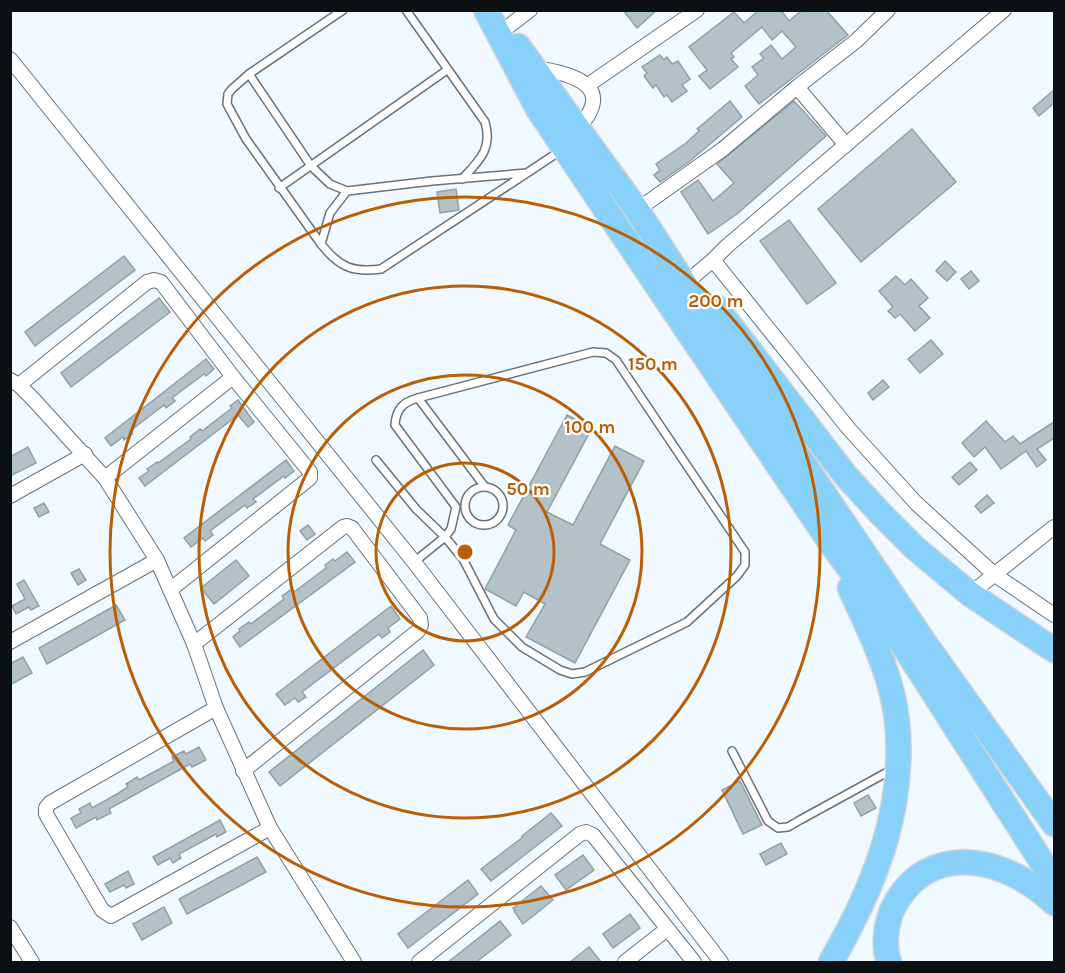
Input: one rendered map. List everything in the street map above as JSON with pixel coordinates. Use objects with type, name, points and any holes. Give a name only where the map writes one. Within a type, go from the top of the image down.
[{"type":"highway","points":[[486,11],[536,68],[571,138],[830,542],[887,620],[1054,881]]},
{"type":"highway","points":[[486,11],[538,109],[571,138],[638,213],[664,236],[846,476],[915,548],[970,594],[1054,650]]},
{"type":"highway","points":[[638,213],[733,359],[924,642],[1054,824]]},
{"type":"highway","points":[[830,542],[869,627],[887,680],[897,720],[898,766],[894,814],[882,855],[860,909],[831,963]]},
{"type":"highway","points":[[889,963],[886,935],[890,914],[902,892],[919,876],[938,866],[963,862],[994,867],[1023,878],[1040,889],[1054,903]]},
{"type":"street","points":[[504,29],[530,10]]},
{"type":"street","points":[[588,85],[697,10]]},
{"type":"street","points":[[638,213],[723,149],[856,41],[888,10]]},
{"type":"street","points":[[694,276],[1004,10]]},
{"type":"street","points":[[10,59],[414,562],[721,963]]},
{"type":"street","points":[[536,68],[563,72],[588,85],[592,106],[586,120],[571,138]]},
{"type":"street","points":[[797,87],[846,145]]},
{"type":"street","points":[[713,260],[849,429],[916,504],[995,575],[1054,615]]},
{"type":"street","points":[[170,590],[311,475],[161,282],[154,280],[147,282],[15,383],[85,454],[105,478],[157,560],[170,590],[194,644],[216,708],[270,828],[354,963]]},
{"type":"street","points":[[105,478],[233,377]]},
{"type":"street","points":[[10,496],[85,454]]},
{"type":"street","points":[[194,644],[347,525],[352,528],[420,618],[421,625],[418,630],[243,771]]},
{"type":"street","points":[[970,594],[1054,527]]},
{"type":"street","points":[[10,642],[157,560]]},
{"type":"street","points":[[216,708],[50,803],[46,808],[46,814],[102,910],[111,916],[270,828]]},
{"type":"street","points":[[419,963],[580,834],[586,832],[593,835],[694,963]]},
{"type":"street","points":[[10,927],[32,963]]},
{"type":"street","points":[[625,963],[667,929]]},
{"type":"lane","points":[[343,10],[249,74],[228,94],[227,104],[246,139],[279,188],[331,257],[346,266],[363,272],[381,268],[527,173],[571,138]]},
{"type":"lane","points":[[406,10],[484,122],[488,134],[481,160],[462,179]]},
{"type":"lane","points":[[279,188],[447,70]]},
{"type":"lane","points":[[249,74],[310,166],[330,184],[347,191],[527,173]]},
{"type":"lane","points":[[321,244],[330,213],[347,191]]},
{"type":"lane","points":[[376,460],[416,509],[446,537],[463,559],[494,619],[522,647],[560,670],[572,674],[585,672],[687,622],[737,576],[744,565],[745,552],[616,360],[606,353],[592,351],[406,401],[399,408],[395,425],[456,507],[451,529],[446,537],[414,562]]},
{"type":"lane","points":[[418,398],[485,487]]},
{"type":"lane","points":[[485,487],[496,491],[503,501],[502,513],[495,522],[484,525],[468,518],[465,507],[466,499],[477,488],[485,487]]},
{"type":"lane","points":[[456,507],[465,507]]},
{"type":"lane","points":[[732,751],[768,821],[778,828],[800,820],[898,766]]},
{"type":"building","points":[[623,10],[657,10],[637,28]]},
{"type":"building","points":[[759,10],[781,10],[789,21],[802,10],[826,10],[848,35],[759,104],[745,86],[758,75],[752,67],[764,58],[760,54],[771,45],[782,59],[796,47],[782,31],[772,40],[762,27],[731,53],[734,57],[731,59],[738,67],[710,89],[699,76],[707,70],[689,47],[734,12],[744,23]]},
{"type":"building","points":[[660,55],[664,60],[667,57],[672,64],[678,61],[690,79],[682,85],[687,91],[672,102],[667,95],[664,97],[656,85],[653,88],[644,76],[647,73],[642,67]]},
{"type":"building","points":[[1054,90],[1054,103],[1039,116],[1033,108]]},
{"type":"building","points":[[730,101],[742,117],[690,161],[660,182],[654,175],[660,170],[656,164],[686,143],[699,131],[697,129]]},
{"type":"building","points":[[794,101],[826,136],[737,214],[708,234],[681,192],[698,180],[713,201],[734,183],[717,164]]},
{"type":"building","points":[[912,129],[956,182],[861,262],[818,209]]},
{"type":"building","points":[[456,189],[459,210],[440,213],[437,192]]},
{"type":"building","points":[[789,220],[836,283],[807,304],[760,241]]},
{"type":"building","points":[[124,256],[135,270],[35,346],[25,332]]},
{"type":"building","points":[[945,261],[956,272],[947,281],[936,271]]},
{"type":"building","points":[[971,271],[979,281],[969,289],[961,279]]},
{"type":"building","points":[[896,276],[905,285],[911,279],[928,298],[919,306],[930,318],[915,331],[900,314],[895,318],[888,311],[893,307],[879,291]]},
{"type":"building","points":[[159,298],[170,312],[71,387],[61,373]]},
{"type":"building","points":[[931,340],[943,354],[920,373],[908,359]]},
{"type":"building","points":[[206,359],[214,369],[172,398],[175,401],[166,408],[164,405],[130,431],[132,434],[124,440],[123,437],[111,446],[105,438]]},
{"type":"building","points":[[883,380],[889,387],[873,400],[868,393]]},
{"type":"building","points":[[238,400],[254,422],[248,427],[238,415],[145,486],[139,478],[149,471],[147,469],[191,439],[190,437],[200,429],[202,431],[232,408],[230,406]]},
{"type":"building","points":[[567,415],[592,428],[547,512],[573,525],[615,446],[644,461],[600,544],[630,560],[575,663],[526,637],[545,604],[524,592],[516,606],[485,589],[516,530],[508,525]]},
{"type":"building","points":[[986,421],[1005,442],[1013,436],[1020,444],[1054,422],[1054,438],[1037,449],[1046,460],[1037,467],[1026,451],[1001,469],[985,447],[974,457],[962,443]]},
{"type":"building","points":[[28,447],[36,463],[10,476],[10,457]]},
{"type":"building","points":[[286,460],[294,471],[253,499],[256,502],[247,508],[245,505],[210,531],[213,535],[205,541],[203,538],[191,547],[184,538]]},
{"type":"building","points":[[970,462],[977,470],[959,485],[952,477]]},
{"type":"building","points":[[987,495],[994,503],[981,513],[975,506]]},
{"type":"building","points":[[44,503],[49,512],[39,517],[34,508]]},
{"type":"building","points":[[308,525],[315,534],[307,540],[300,531]]},
{"type":"building","points":[[347,552],[355,562],[240,647],[233,637],[240,631],[239,629],[249,622],[251,624],[284,599],[282,596],[292,589],[294,592],[326,568],[325,565]]},
{"type":"building","points":[[236,560],[249,576],[214,604],[201,588]]},
{"type":"building","points":[[79,569],[86,580],[78,585],[71,573]]},
{"type":"building","points":[[24,580],[39,606],[31,610],[29,607],[16,614],[12,606],[25,599],[17,584]]},
{"type":"building","points":[[116,605],[125,620],[47,664],[39,648]]},
{"type":"building","points":[[391,606],[400,619],[388,628],[390,632],[382,638],[379,634],[302,692],[306,697],[298,702],[295,698],[285,705],[276,694]]},
{"type":"building","points":[[423,650],[434,665],[280,786],[269,772]]},
{"type":"building","points":[[23,657],[32,673],[10,685],[10,664]]},
{"type":"building","points":[[199,747],[206,760],[192,767],[190,764],[109,809],[111,813],[97,820],[96,817],[76,828],[71,818],[81,813],[79,809],[90,803],[92,808],[128,787],[126,784],[137,777],[139,780],[174,761],[172,757],[184,751],[186,754]]},
{"type":"building","points":[[740,781],[762,825],[743,834],[722,790]]},
{"type":"building","points":[[868,795],[876,808],[861,816],[854,803]]},
{"type":"building","points":[[551,813],[562,826],[491,881],[481,869]]},
{"type":"building","points":[[220,820],[226,832],[217,837],[216,834],[179,854],[181,858],[173,863],[170,858],[158,865],[153,857]]},
{"type":"building","points":[[781,843],[787,854],[766,865],[760,854]]},
{"type":"building","points":[[583,855],[594,870],[566,890],[555,875]]},
{"type":"building","points":[[257,857],[266,872],[187,914],[179,899]]},
{"type":"building","points":[[128,871],[134,884],[126,888],[124,885],[110,892],[105,884]]},
{"type":"building","points":[[468,880],[478,894],[408,948],[398,934]]},
{"type":"building","points":[[541,886],[553,900],[523,924],[513,908]]},
{"type":"building","points":[[164,907],[172,923],[142,940],[133,924]]},
{"type":"building","points":[[630,914],[640,928],[613,948],[603,934]]},
{"type":"building","points":[[500,921],[511,935],[475,963],[447,963]]},
{"type":"building","points":[[589,947],[602,963],[569,963]]}]
